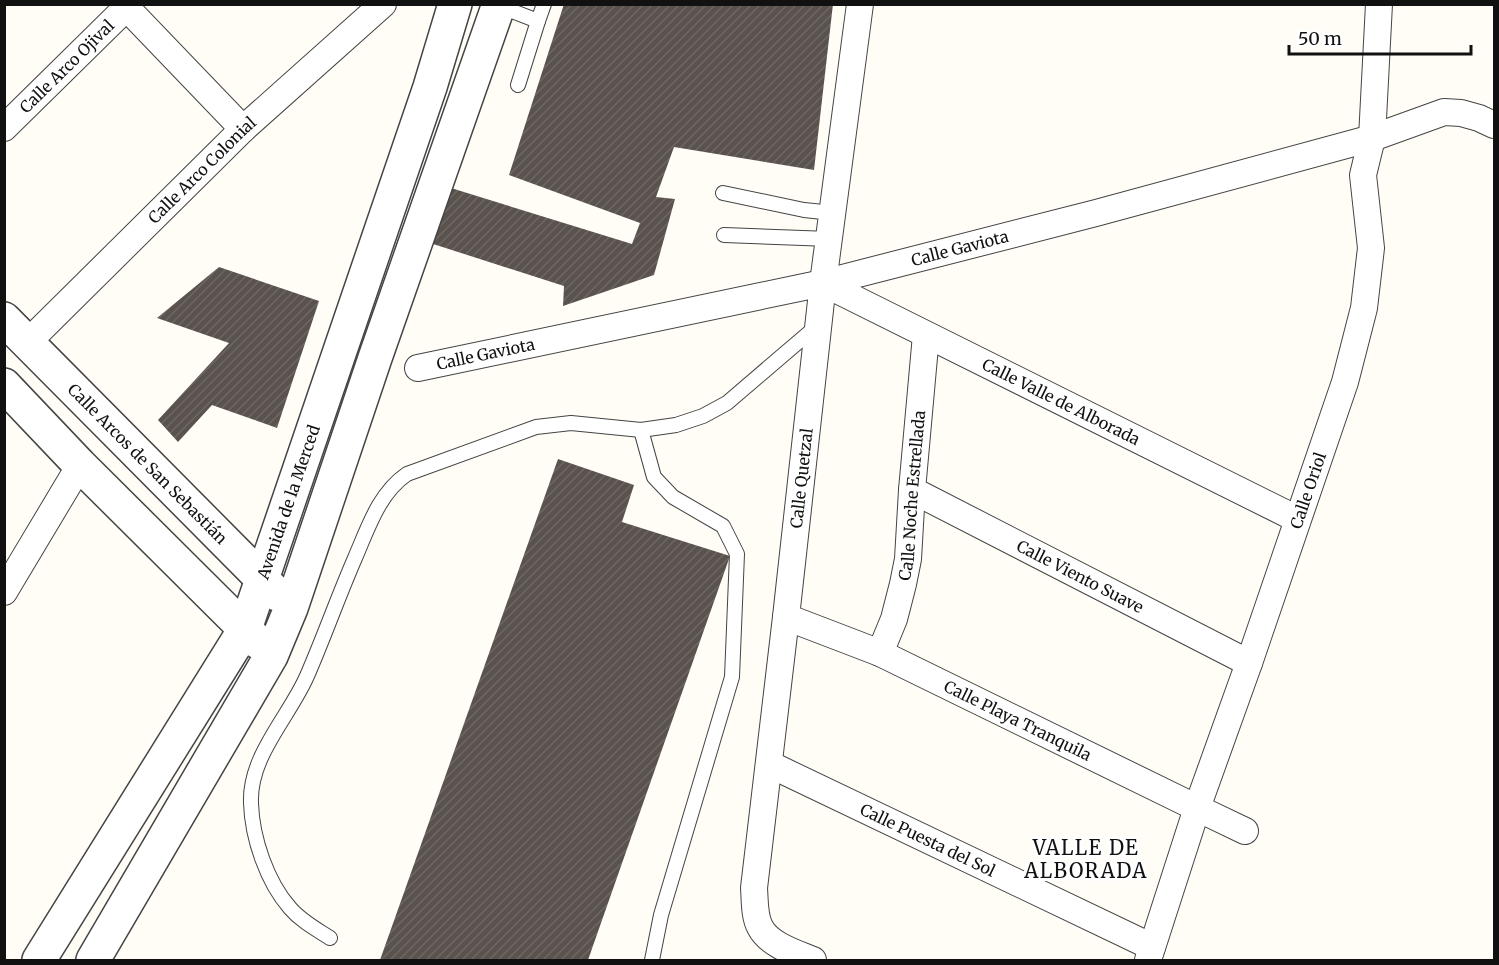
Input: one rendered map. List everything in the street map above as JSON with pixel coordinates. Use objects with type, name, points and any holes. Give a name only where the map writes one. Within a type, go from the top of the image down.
[{"type":"street","name":"Calle Arco Colonial","points":[[27,343],[243,129],[383,4]]},
{"type":"street","name":"Avenida de la Merced","points":[[39,960],[246,629],[430,87],[455,4]]},
{"type":"street","name":"Calle Quetzal","points":[[813,960],[776,944],[760,928],[754,888],[819,324],[860,4]]},
{"type":"street","name":"Calle Oriol","points":[[1150,954],[1197,808],[1345,382],[1364,308],[1371,248],[1363,175],[1372,138],[1379,4]]},
{"type":"street","points":[[93,960],[271,656],[291,608],[375,358],[499,5]]},
{"type":"street","points":[[126,6],[243,129]]},
{"type":"street","name":"Calle Arco Ojival","points":[[4,128],[126,6]]},
{"type":"street","name":"Calle Gaviota","points":[[418,368],[824,283],[1096,213],[1372,138],[1444,112],[1461,113],[1494,125]]},
{"type":"street","name":"Calle Valle de Alborada","points":[[824,283],[1297,519]]},
{"type":"street","name":"Calle Arcos de San Sebastián","points":[[4,319],[291,608]]},
{"type":"street","name":"Calle Noche Estrellada","points":[[880,653],[894,620],[908,559],[926,335]]},
{"type":"street","points":[[4,385],[80,465],[271,656]]},
{"type":"street","points":[[4,592],[80,465]]},
{"type":"street","name":"Calle Viento Suave","points":[[912,490],[1249,663]]},
{"type":"street","name":"Calle Playa Tranquila","points":[[786,617],[880,653],[1245,831]]},
{"type":"street","name":"Calle Puesta del Sol","points":[[769,764],[1150,954]]},
{"type":"lane","points":[[518,85],[544,4]]},
{"type":"lane","points":[[499,5],[538,21]]},
{"type":"lane","points":[[723,193],[804,210],[833,213]]},
{"type":"lane","points":[[724,235],[830,239]]},
{"type":"lane","points":[[330,938],[308,924],[290,908],[277,889],[264,863],[254,829],[251,801],[255,772],[272,736],[306,678],[372,518],[388,491],[396,481],[407,474],[536,427],[571,423],[641,430],[676,425],[703,416],[727,403],[819,324]]},
{"type":"lane","points":[[641,430],[654,477],[673,497],[723,526],[737,554],[732,677],[661,915],[652,960]]},
{"type":"building","points":[[564,4],[833,4],[814,170],[674,147],[656,197],[675,199],[654,275],[563,306],[564,286],[430,243],[451,188],[632,244],[640,223],[509,175]]},
{"type":"building","points":[[219,267],[319,301],[277,428],[212,405],[178,442],[158,420],[229,343],[157,318]]},
{"type":"building","points":[[558,459],[634,485],[622,522],[730,556],[588,960],[380,960]]},
{"type":"district","name":"VALLE DE ALBORADA","points":[[1086,858]]}]
